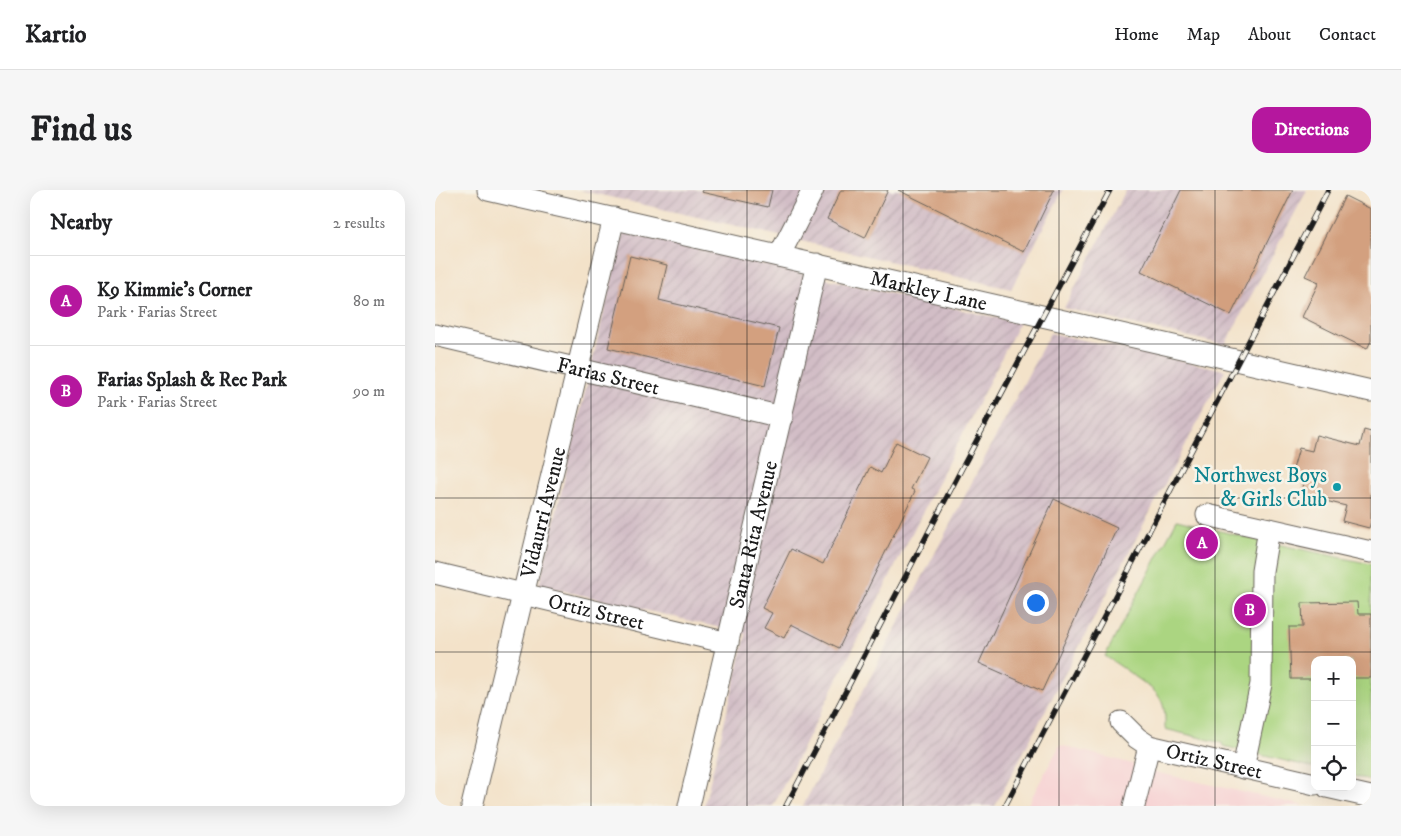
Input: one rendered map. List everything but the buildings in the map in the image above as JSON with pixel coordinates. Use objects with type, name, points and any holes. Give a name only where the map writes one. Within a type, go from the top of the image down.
[{"type":"street","name":"Markley Lane","points":[[488,190],[1371,391]]},
{"type":"street","points":[[779,256],[813,190]]},
{"type":"street","name":"Vidaurri Avenue","points":[[472,806],[614,218]]},
{"type":"street","name":"Santa Rita Avenue","points":[[689,806],[817,264]]},
{"type":"street","name":"Farias Street","points":[[435,335],[782,417]]},
{"type":"street","points":[[1207,515],[1371,552]]},
{"type":"street","points":[[1243,768],[1261,684],[1262,571],[1269,529]]},
{"type":"street","name":"Ortiz Street","points":[[435,573],[728,643]]},
{"type":"street","name":"Ortiz Street","points":[[1121,722],[1137,738],[1149,746],[1311,783]]},
{"type":"street","points":[[1136,799],[1149,746]]},
{"type":"street","points":[[1337,791],[1357,799]]},
{"type":"shaded area","points":[[579,190],[1063,190],[1011,289]]},
{"type":"shaded area","points":[[1126,190],[1307,190],[1225,345],[1064,308]]},
{"type":"shaded area","points":[[623,232],[1019,323],[773,806],[704,806],[746,634],[539,585]]},
{"type":"shaded area","points":[[1050,333],[1225,370],[995,806],[803,806]]},
{"type":"shaded area","points":[[1060,745],[1133,764],[1133,767],[1305,806],[1027,806]]},
{"type":"green space","points":[[1177,520],[1248,538],[1371,564],[1371,780],[1356,777],[1356,656],[1311,656],[1311,767],[1223,746],[1222,743],[1165,729],[1163,704],[1156,693],[1105,656]]},
{"type":"railway","points":[[786,806],[962,468],[1110,190]]},
{"type":"railway","points":[[1005,806],[1328,190]]},
{"type":"place","name":"Northwest Boys & Girls Club","points":[[1337,487]]},
{"type":"place","name":"K9 Kimmie's Corner","points":[[1202,543]]},
{"type":"place","name":"Farias Splash & Rec Park","points":[[1250,610]]}]
